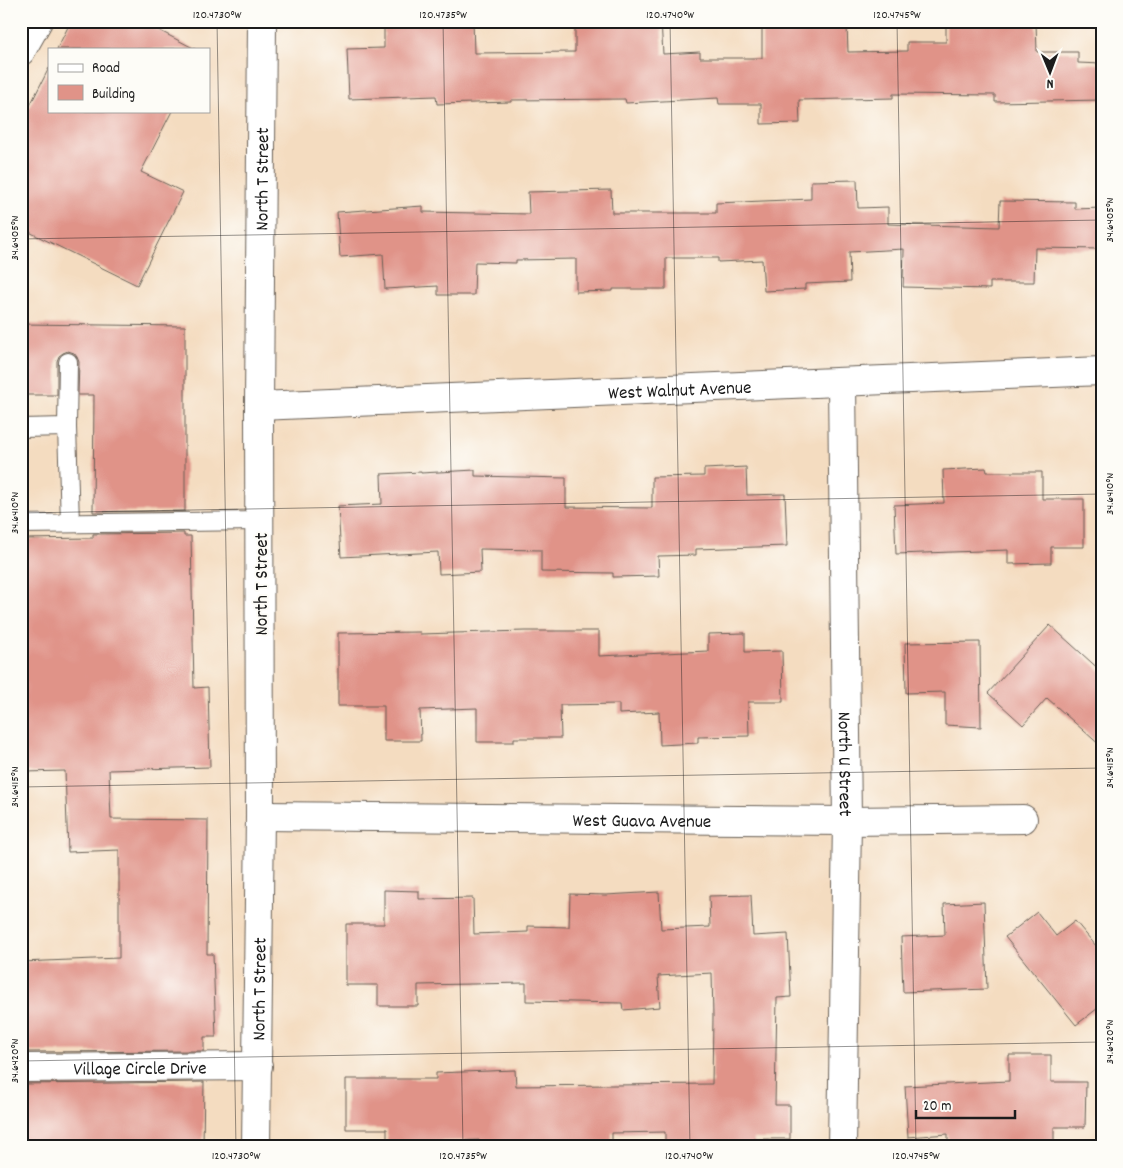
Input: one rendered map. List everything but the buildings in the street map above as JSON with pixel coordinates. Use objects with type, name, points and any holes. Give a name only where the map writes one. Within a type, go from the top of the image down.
[{"type":"street","points":[[21,52],[38,21]]},
{"type":"street","name":"North T Street","points":[[256,1147],[260,816],[259,406],[262,21]]},
{"type":"street","name":"West Walnut Avenue","points":[[259,406],[1102,371]]},
{"type":"street","name":"North U Street","points":[[842,382],[847,821],[842,1147]]},
{"type":"street","name":"West Guava Avenue","points":[[260,816],[847,821],[1023,819]]},
{"type":"street","name":"Village Circle Drive","points":[[21,1068],[258,1066]]},
{"type":"lane","points":[[68,362],[67,427],[70,524]]},
{"type":"lane","points":[[21,428],[67,427]]},
{"type":"lane","points":[[21,524],[259,521]]}]
